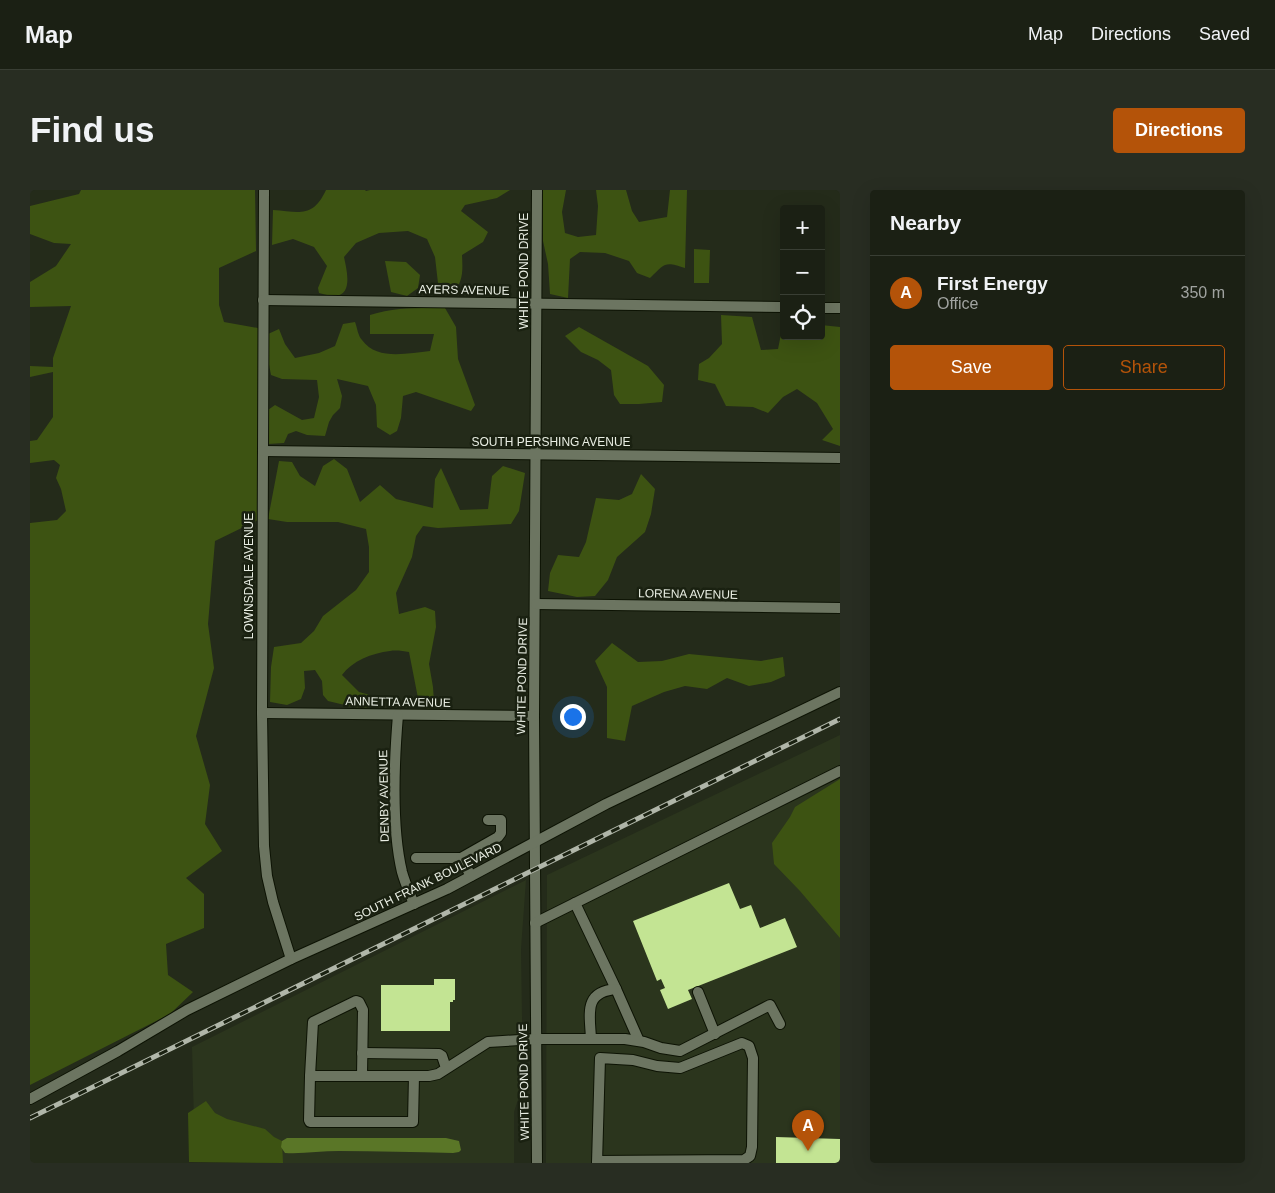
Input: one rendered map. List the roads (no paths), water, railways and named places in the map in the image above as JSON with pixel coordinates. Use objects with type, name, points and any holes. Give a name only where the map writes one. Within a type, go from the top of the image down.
[{"type":"street","name":"LOWNSDALE AVENUE","points":[[264,190],[262,800],[267,876],[291,959]]},
{"type":"street","name":"WHITE POND DRIVE","points":[[537,190],[534,716],[537,1163]]},
{"type":"street","name":"AYERS AVENUE","points":[[264,300],[780,307]]},
{"type":"street","points":[[825,308],[840,308]]},
{"type":"street","name":"SOUTH PERSHING AVENUE","points":[[263,451],[840,458]]},
{"type":"street","name":"LORENA AVENUE","points":[[536,604],[840,608]]},
{"type":"street","name":"SOUTH FRANK BOULEVARD","points":[[30,1099],[118,1051],[186,1010],[291,959],[414,904],[606,804],[840,692]]},
{"type":"street","name":"ANNETTA AVENUE","points":[[262,713],[534,716]]},
{"type":"street","name":"DENBY AVENUE","points":[[398,715],[396,826],[402,874],[414,904]]},
{"type":"street","points":[[535,922],[840,771]]},
{"type":"street","points":[[416,858],[461,858],[498,837],[501,833],[501,820],[488,820]]},
{"type":"street","points":[[461,858],[471,876]]},
{"type":"street","points":[[575,903],[639,1041]]},
{"type":"street","points":[[600,1058],[633,1060],[657,1066],[680,1068],[742,1043],[749,1046],[753,1058],[752,1147],[750,1156],[744,1160],[597,1162],[600,1058],[590,1009],[593,998],[600,992],[616,989]]},
{"type":"street","points":[[698,992],[715,1034]]},
{"type":"street","points":[[362,1076],[363,1010],[361,1004],[356,1001],[313,1022],[310,1122],[413,1122],[414,1076]]},
{"type":"street","points":[[310,1076],[429,1076],[438,1074],[488,1042],[536,1039],[625,1039],[661,1048],[680,1050],[770,1005],[780,1024]]},
{"type":"street","points":[[362,1053],[439,1054],[442,1056],[446,1068]]},
{"type":"railway","points":[[30,1118],[840,719]]},
{"type":"place","name":"First Energy","points":[[808,1151]]}]
